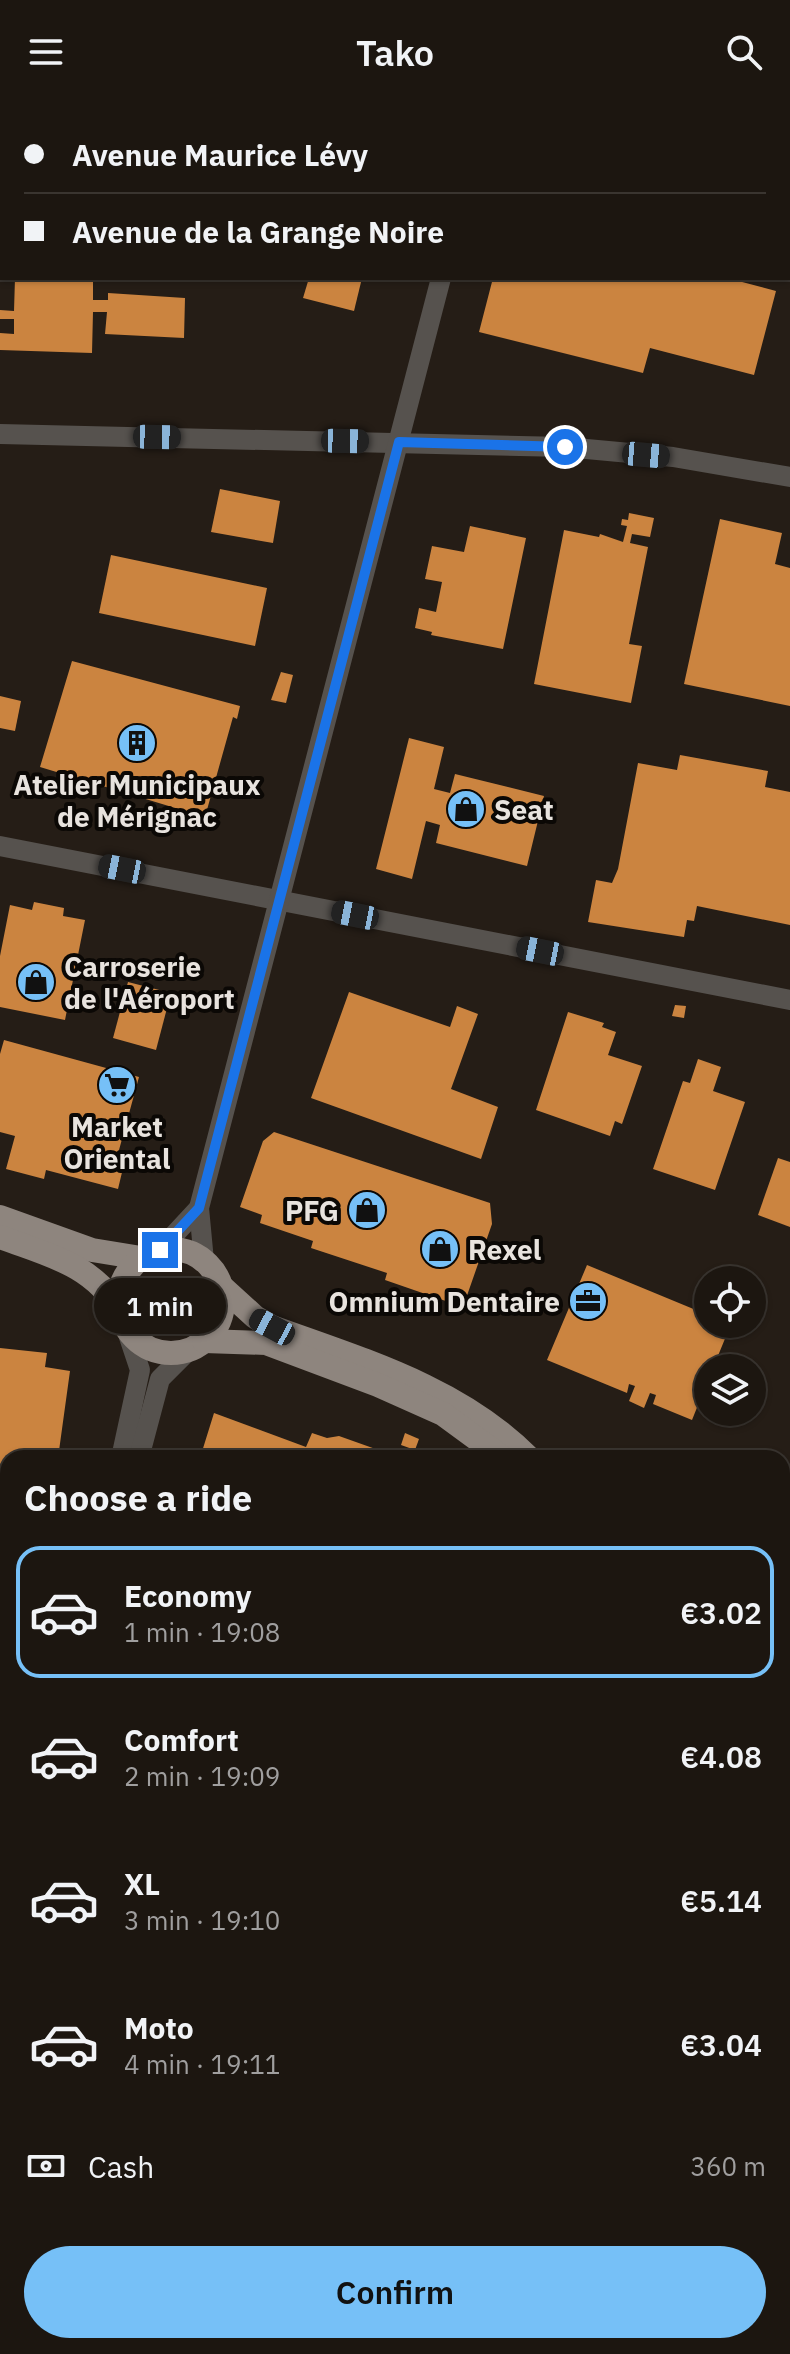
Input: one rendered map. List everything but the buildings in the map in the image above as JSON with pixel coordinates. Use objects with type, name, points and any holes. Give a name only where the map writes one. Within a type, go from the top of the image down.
[{"type":"main road","points":[[0,1217],[92,1250],[150,1254],[175,1249],[204,1261],[221,1286],[255,1317],[272,1327],[414,1380],[478,1414],[520,1450]]},
{"type":"main road","points":[[0,1237],[81,1269],[107,1289],[138,1342],[154,1350],[173,1353],[197,1345],[266,1343],[378,1385],[443,1414],[492,1450]]},
{"type":"main road","points":[[123,1320],[122,1282],[150,1254]]},
{"type":"main road","points":[[197,1345],[221,1316],[221,1286]]},
{"type":"street","points":[[204,1261],[199,1208],[440,280]]},
{"type":"street","points":[[0,434],[565,447],[673,457],[790,477]]},
{"type":"street","points":[[0,846],[790,1000]]},
{"type":"street","points":[[150,1254],[199,1208]]},
{"type":"street","points":[[123,1320],[140,1370],[123,1450]]},
{"type":"street","points":[[141,1450],[160,1379],[197,1345]]},
{"type":"place","name":"Atelier Municipaux de Mérignac","points":[[137,743]]},
{"type":"place","name":"Seat","points":[[466,809]]},
{"type":"place","name":"Carroserie de l'Aéroport","points":[[36,982]]},
{"type":"place","name":"Market Oriental","points":[[117,1085]]},
{"type":"place","name":"PFG","points":[[367,1210]]},
{"type":"place","name":"Rexel","points":[[440,1249]]},
{"type":"place","name":"Omnium Dentaire","points":[[588,1301]]},
{"type":"route","points":[[160,1250],[199,1208],[285,868],[399,442],[565,447]]}]
